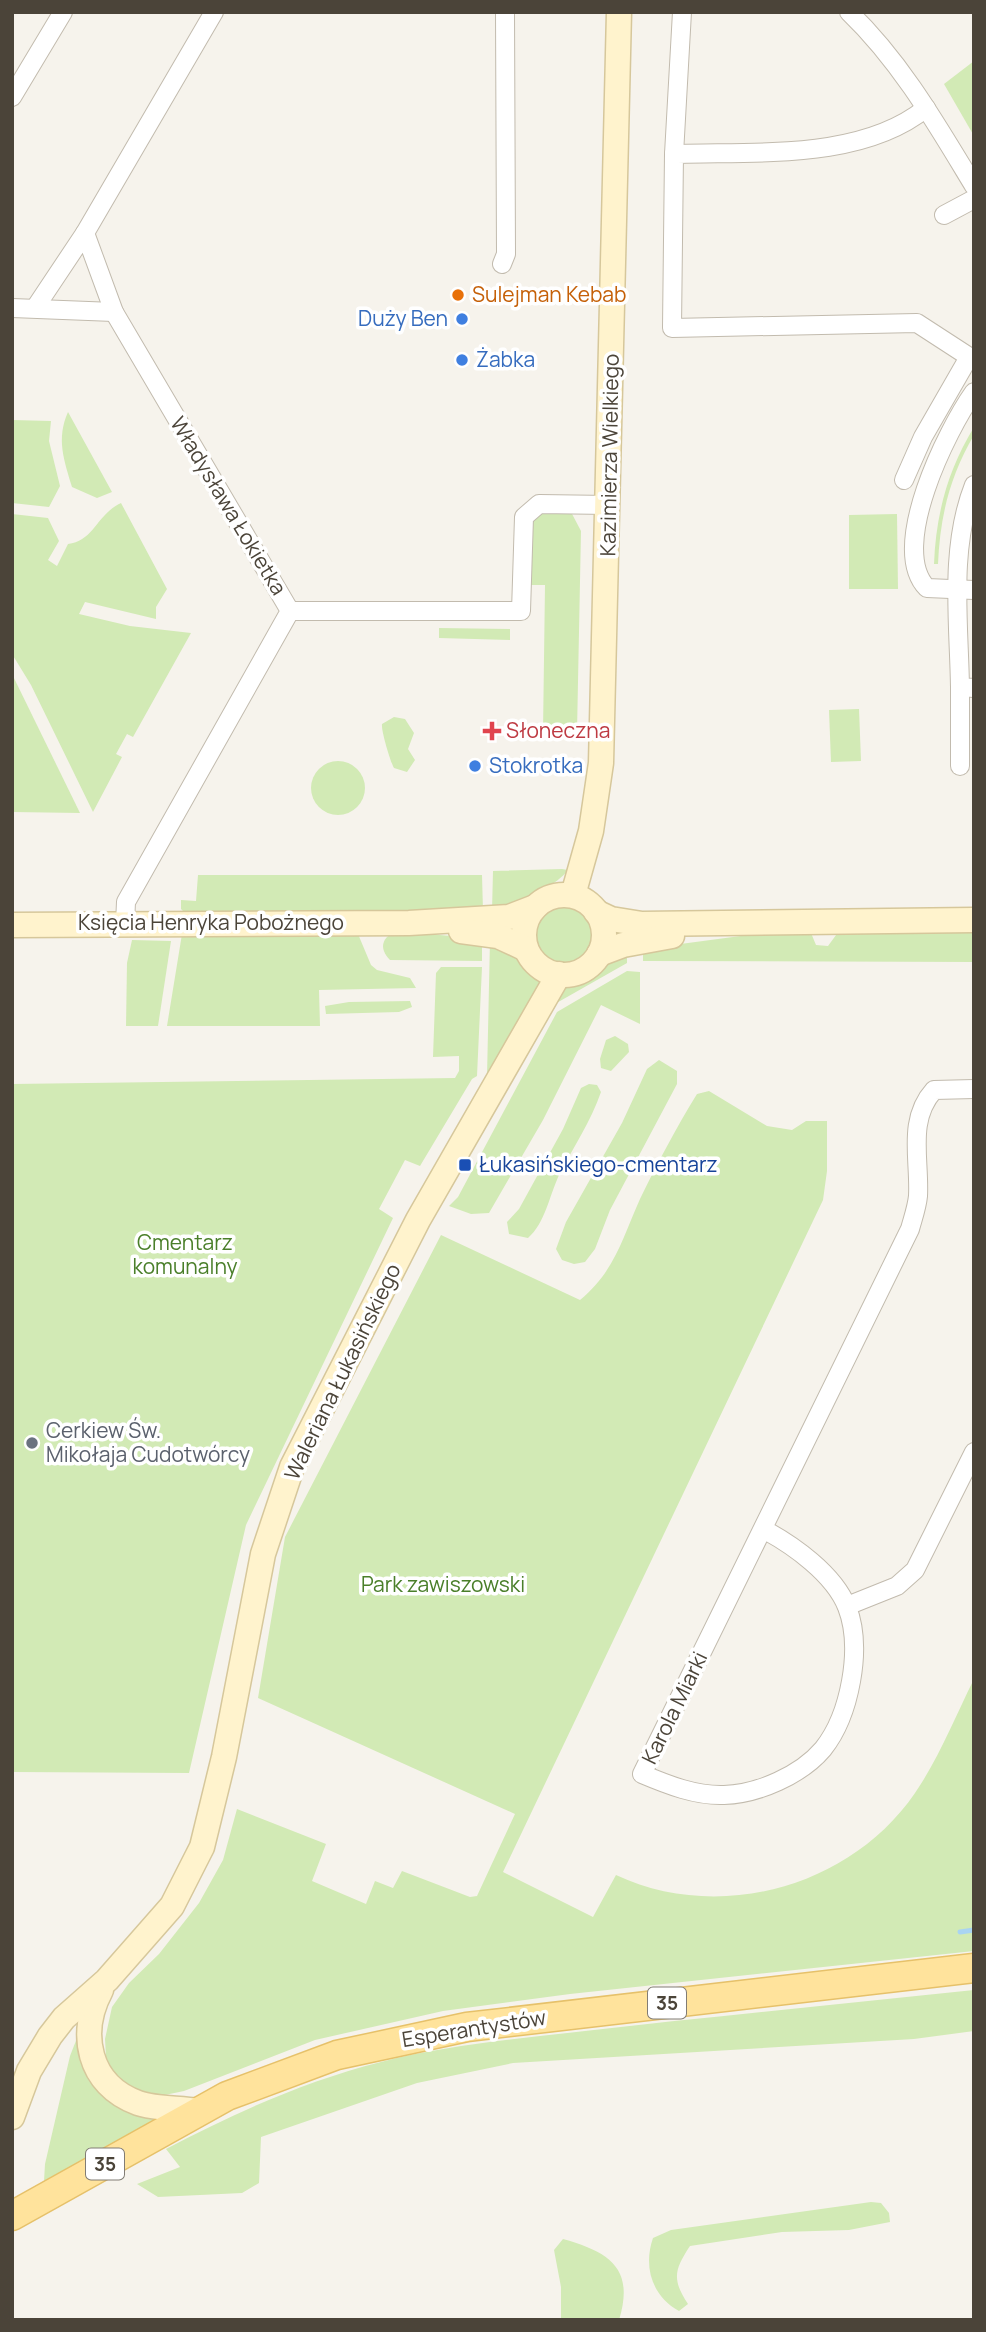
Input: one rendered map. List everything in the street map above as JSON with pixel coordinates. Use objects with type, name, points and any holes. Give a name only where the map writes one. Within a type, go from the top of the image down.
[{"type":"main road","name":"Esperantystów","points":[[12,2216],[198,2111],[255,2084],[337,2055],[455,2029],[974,1968]]},
{"type":"street","points":[[12,97],[63,12]]},
{"type":"street","points":[[35,308],[85,233],[214,12]]},
{"type":"street","points":[[502,264],[506,254],[505,12]]},
{"type":"street","name":"Kazimierza Wielkiego","points":[[573,895],[592,831],[601,763],[619,12]]},
{"type":"street","points":[[682,12],[674,154],[672,328],[917,323],[971,358],[923,437],[904,480]]},
{"type":"street","points":[[849,12],[873,35],[926,108],[974,186]]},
{"type":"street","points":[[674,154],[855,143],[900,126],[926,108]]},
{"type":"street","points":[[944,215],[974,199]]},
{"type":"street","name":"Władysława Łokietka","points":[[85,233],[114,312],[290,611],[125,902],[125,924]]},
{"type":"street","points":[[12,308],[114,312]]},
{"type":"street","points":[[966,590],[934,590],[920,580],[916,556],[920,510],[937,457],[974,393]]},
{"type":"street","points":[[960,766],[967,688],[963,520],[974,485]]},
{"type":"street","points":[[290,611],[521,611],[524,517],[530,508],[539,504],[609,505]]},
{"type":"street","points":[[720,926],[623,945],[599,954],[579,972],[559,974],[537,965],[526,949],[525,924],[535,907],[551,897],[573,895],[596,912],[611,919],[632,923],[720,926],[974,920]]},
{"type":"street","name":"Księcia Henryka Pobożnego","points":[[12,925],[409,923],[509,916],[535,907]]},
{"type":"street","points":[[596,912],[603,930],[599,954]]},
{"type":"street","name":"Księcia Henryka Pobożnego","points":[[409,923],[498,936],[526,949]]},
{"type":"street","name":"Waleriana Łukasińskiego","points":[[12,2117],[20,2075],[64,2018],[107,1980],[172,1906],[202,1847],[224,1757],[263,1554],[292,1467],[418,1220],[559,974]]},
{"type":"street","name":"Karola Miarki","points":[[763,1529],[789,1543],[817,1566],[847,1606],[854,1648],[852,1680],[846,1704],[823,1749],[790,1776],[725,1796],[672,1786],[642,1774],[910,1229],[918,1199],[917,1130],[921,1104],[934,1090],[974,1089]]},
{"type":"street","points":[[847,1606],[898,1586],[915,1570],[974,1452]]},
{"type":"street","name":"Waleriana Łukasińskiego","points":[[107,1980],[94,2004],[88,2037],[97,2070],[108,2086],[141,2104],[198,2111]]},
{"type":"green space","points":[[974,61],[974,136],[944,84]]},
{"type":"green space","points":[[68,412],[112,492],[97,498],[72,487],[62,440]]},
{"type":"green space","points":[[12,420],[51,421],[49,441],[60,486],[49,507],[12,503]]},
{"type":"green space","points":[[974,427],[974,435],[948,497],[941,529],[938,564],[934,564],[937,527],[945,492],[957,459]]},
{"type":"green space","points":[[121,503],[167,589],[156,607],[156,619],[85,602],[79,614],[130,626],[191,633],[133,737],[127,734],[116,754],[122,757],[93,812],[31,685],[12,654],[12,514],[48,518],[59,541],[48,560],[57,566],[68,544],[84,538],[106,514]]},
{"type":"green space","points":[[548,511],[571,512],[581,531],[577,732],[543,732],[545,585],[530,585],[531,523],[538,515]]},
{"type":"green space","points":[[897,514],[898,589],[849,589],[849,515]]},
{"type":"green space","points":[[439,628],[510,629],[510,640],[439,638]]},
{"type":"green space","points":[[12,674],[80,813],[12,812]]},
{"type":"green space","points":[[859,709],[861,761],[831,762],[829,710]]},
{"type":"green space","points":[[394,717],[405,719],[414,733],[408,749],[415,760],[407,772],[394,768],[385,740],[382,724]]},
{"type":"green space","points":[[343,761],[353,765],[361,773],[365,788],[361,803],[353,811],[333,815],[323,811],[315,803],[311,783],[315,773],[323,765]]},
{"type":"green space","points":[[568,870],[544,889],[492,911],[493,871]]},
{"type":"green space","points":[[198,875],[482,875],[483,911],[185,913],[181,909],[181,900],[196,901]]},
{"type":"green space","points":[[564,905],[581,910],[589,918],[594,935],[589,952],[581,960],[564,965],[547,960],[539,952],[534,935],[539,918],[547,910]]},
{"type":"green space","points":[[974,930],[974,962],[643,961],[643,949],[763,933],[811,933],[816,945],[828,946],[839,931]]},
{"type":"green space","points":[[398,931],[482,939],[482,961],[390,960],[383,947],[385,939]]},
{"type":"green space","points":[[182,934],[358,934],[371,965],[377,970],[410,978],[416,988],[319,990],[320,1026],[167,1026]]},
{"type":"green space","points":[[132,940],[171,941],[158,1026],[126,1026],[127,963]]},
{"type":"green space","points":[[490,940],[514,951],[524,968],[543,983],[487,1077]]},
{"type":"green space","points":[[627,952],[627,963],[553,1005],[566,986],[590,978],[611,958]]},
{"type":"green space","name":"Cmentarz komunalny","points":[[441,967],[482,967],[477,1076],[472,1079],[420,1166],[405,1160],[379,1209],[393,1218],[246,1525],[189,1773],[12,1772],[12,1084],[455,1078],[459,1071],[459,1056],[433,1057],[436,973]]},
{"type":"green space","points":[[627,971],[640,972],[640,1024],[601,1005],[543,1120],[489,1213],[471,1214],[449,1206],[458,1197],[557,1012]]},
{"type":"green space","points":[[410,1001],[412,1007],[399,1012],[326,1014],[325,1006],[349,1002]]},
{"type":"green space","points":[[615,1036],[628,1044],[629,1052],[611,1071],[601,1068],[600,1059],[606,1040]]},
{"type":"green space","points":[[659,1060],[677,1071],[677,1084],[610,1210],[595,1249],[585,1262],[574,1264],[562,1260],[556,1249],[566,1222],[622,1123],[647,1069]]},
{"type":"green space","points":[[589,1084],[597,1085],[601,1092],[559,1175],[539,1225],[528,1238],[509,1234],[507,1222],[519,1209],[563,1129],[581,1088]]},
{"type":"green space","name":"Park zawiszowski","points":[[709,1091],[767,1126],[792,1130],[806,1121],[827,1121],[827,1171],[823,1200],[503,1872],[593,1917],[616,1875],[655,1889],[697,1896],[738,1895],[779,1888],[819,1873],[855,1853],[888,1826],[915,1793],[939,1752],[974,1679],[974,1951],[570,1994],[443,2011],[315,2040],[184,2091],[160,2096],[144,2093],[125,2084],[114,2075],[106,2057],[105,2039],[112,2007],[129,1983],[159,1954],[199,1903],[223,1860],[237,1809],[326,1844],[312,1881],[366,1904],[375,1881],[393,1888],[402,1871],[470,1897],[477,1896],[515,1814],[258,1698],[285,1537],[441,1235],[580,1300],[610,1266],[653,1173],[697,1094]]},
{"type":"green space","points":[[974,1990],[974,2031],[914,2039],[513,2063],[417,2083],[261,2137],[259,2183],[242,2193],[158,2197],[137,2184],[180,2167],[166,2149],[218,2123],[325,2079],[406,2056],[534,2037]]},
{"type":"green space","points":[[79,2033],[81,2053],[163,2116],[44,2181],[45,2164],[70,2056]]},
{"type":"green space","points":[[871,2202],[881,2203],[889,2213],[890,2222],[849,2230],[782,2232],[690,2246],[678,2269],[679,2288],[688,2304],[679,2311],[662,2297],[652,2280],[649,2260],[653,2238],[671,2230]]},
{"type":"green space","points":[[563,2239],[593,2250],[614,2265],[623,2287],[619,2320],[561,2320],[561,2287],[554,2250]]},
{"type":"waterway","points":[[960,1932],[974,1930]]},
{"type":"place","name":"Sulejman Kebab","points":[[458,295]]},
{"type":"place","name":"Duży Ben","points":[[462,319]]},
{"type":"place","name":"Żabka","points":[[462,360]]},
{"type":"place","name":"Słoneczna","points":[[492,731]]},
{"type":"place","name":"Stokrotka","points":[[475,766]]},
{"type":"place","name":"Łukasińskiego-cmentarz","points":[[465,1165]]},
{"type":"place","name":"Cerkiew Św. Mikołaja Cudotwórcy","points":[[32,1443]]}]
